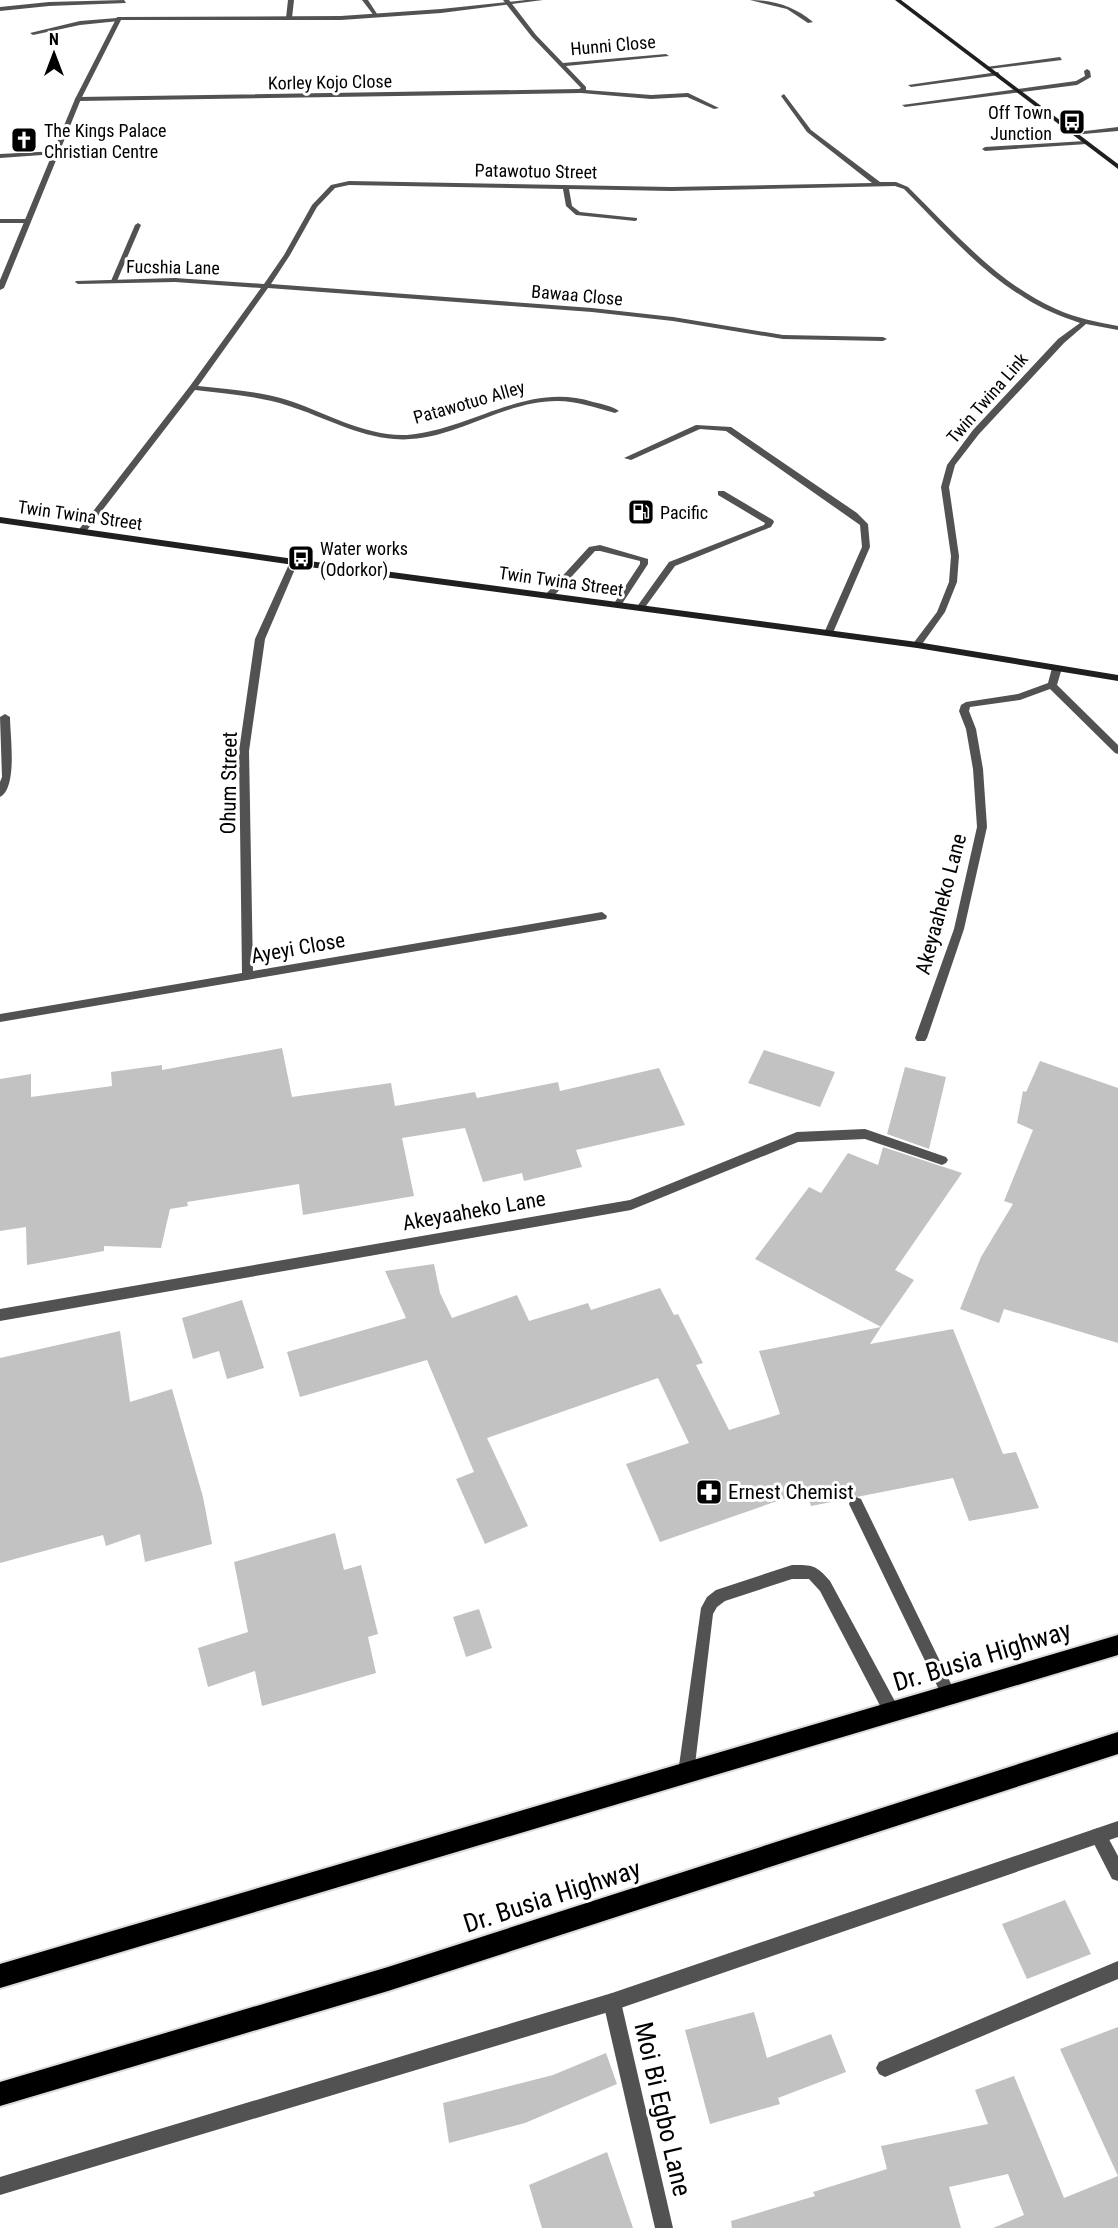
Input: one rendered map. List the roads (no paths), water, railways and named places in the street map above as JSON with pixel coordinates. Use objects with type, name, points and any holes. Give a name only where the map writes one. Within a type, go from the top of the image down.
[{"type":"highway","name":"Dr. Busia Highway","points":[[0,1976],[1118,1645]]},
{"type":"highway","name":"Dr. Busia Highway","points":[[0,2094],[388,1979],[1118,1743]]},
{"type":"main road","points":[[898,0],[989,67],[1118,168]]},
{"type":"main road","name":"Twin Twina Street","points":[[0,520],[294,562],[917,645],[1118,678]]},
{"type":"street","points":[[289,18],[291,0]]},
{"type":"street","points":[[365,0],[377,16]]},
{"type":"street","points":[[33,33],[80,22],[118,19],[377,16],[540,0]]},
{"type":"street","points":[[753,0],[789,8],[810,22]]},
{"type":"street","points":[[0,9],[124,1],[118,19],[78,99],[0,288]]},
{"type":"street","points":[[508,2],[534,36],[584,88],[581,91]]},
{"type":"street","name":"Hunni Close","points":[[561,65],[666,56]]},
{"type":"street","points":[[989,67],[1060,59]]},
{"type":"street","points":[[905,105],[1020,91],[1086,80],[1087,71]]},
{"type":"street","points":[[911,85],[998,74]]},
{"type":"street","name":"Korley Kojo Close","points":[[78,99],[581,91],[651,97],[688,95],[716,108]]},
{"type":"street","points":[[784,96],[816,138],[878,183]]},
{"type":"street","points":[[1072,133],[1118,129]]},
{"type":"street","points":[[985,148],[1085,143]]},
{"type":"street","points":[[0,156],[56,152]]},
{"type":"street","name":"Patawotuo Street","points":[[81,532],[193,388],[287,255],[314,206],[333,186],[349,183],[671,189],[896,184],[906,188],[1015,290],[1058,314],[1118,328]]},
{"type":"street","points":[[566,187],[567,205],[570,210],[578,214],[635,219]]},
{"type":"street","points":[[0,221],[27,221]]},
{"type":"street","points":[[114,281],[138,225]]},
{"type":"street","name":"Fucshia Lane","points":[[78,282],[175,280],[266,286]]},
{"type":"street","name":"Bawaa Close","points":[[266,286],[674,318],[783,337],[883,339]]},
{"type":"street","name":"Twin Twina Link","points":[[917,645],[941,612],[953,582],[955,556],[945,487],[951,465],[976,432],[1061,341],[1085,322]]},
{"type":"street","name":"Patawotuo Alley","points":[[193,388],[277,399],[381,435],[405,437],[528,401],[560,397],[591,401],[615,411]]},
{"type":"street","points":[[628,458],[699,427],[728,429],[854,514],[864,524],[866,547],[829,633]]},
{"type":"street","points":[[640,608],[672,564],[767,527],[770,522],[721,493]]},
{"type":"street","points":[[549,596],[592,549],[600,548],[644,559],[644,564],[617,605]]},
{"type":"street","name":"Ohum Street","points":[[248,977],[244,751],[260,639],[294,562]]},
{"type":"street","points":[[1057,668],[1052,685],[1118,751]]},
{"type":"street","name":"Akeyaaheko Lane","points":[[921,1038],[959,929],[982,827],[978,769],[971,729],[964,711],[966,705],[1020,697],[1052,685]]},
{"type":"street","points":[[0,794],[7,777],[5,717]]},
{"type":"street","name":"Ayeyi Close","points":[[0,1017],[602,916]]},
{"type":"street","name":"Akeyaaheko Lane","points":[[0,1315],[631,1205],[797,1137],[865,1134],[942,1160]]},
{"type":"street","points":[[856,1504],[949,1695]]},
{"type":"street","points":[[686,1773],[706,1613],[712,1602],[721,1595],[792,1572],[812,1572],[825,1586],[892,1713]]},
{"type":"street","points":[[0,2186],[612,2002],[1118,1829]]},
{"type":"street","points":[[1098,1836],[1118,1873]]},
{"type":"street","points":[[885,2068],[1118,1970]]},
{"type":"street","name":"Moi Bi Egbo Lane","points":[[612,2002],[664,2228]]},
{"type":"place","name":"Off Town Junction","points":[[1072,122]]},
{"type":"place","name":"The Kings Palace Christian Centre","points":[[24,140]]},
{"type":"place","name":"Pacific","points":[[641,512]]},
{"type":"place","name":"Water works (Odorkor)","points":[[301,558]]},
{"type":"place","name":"Ernest Chemist","points":[[709,1492]]}]
